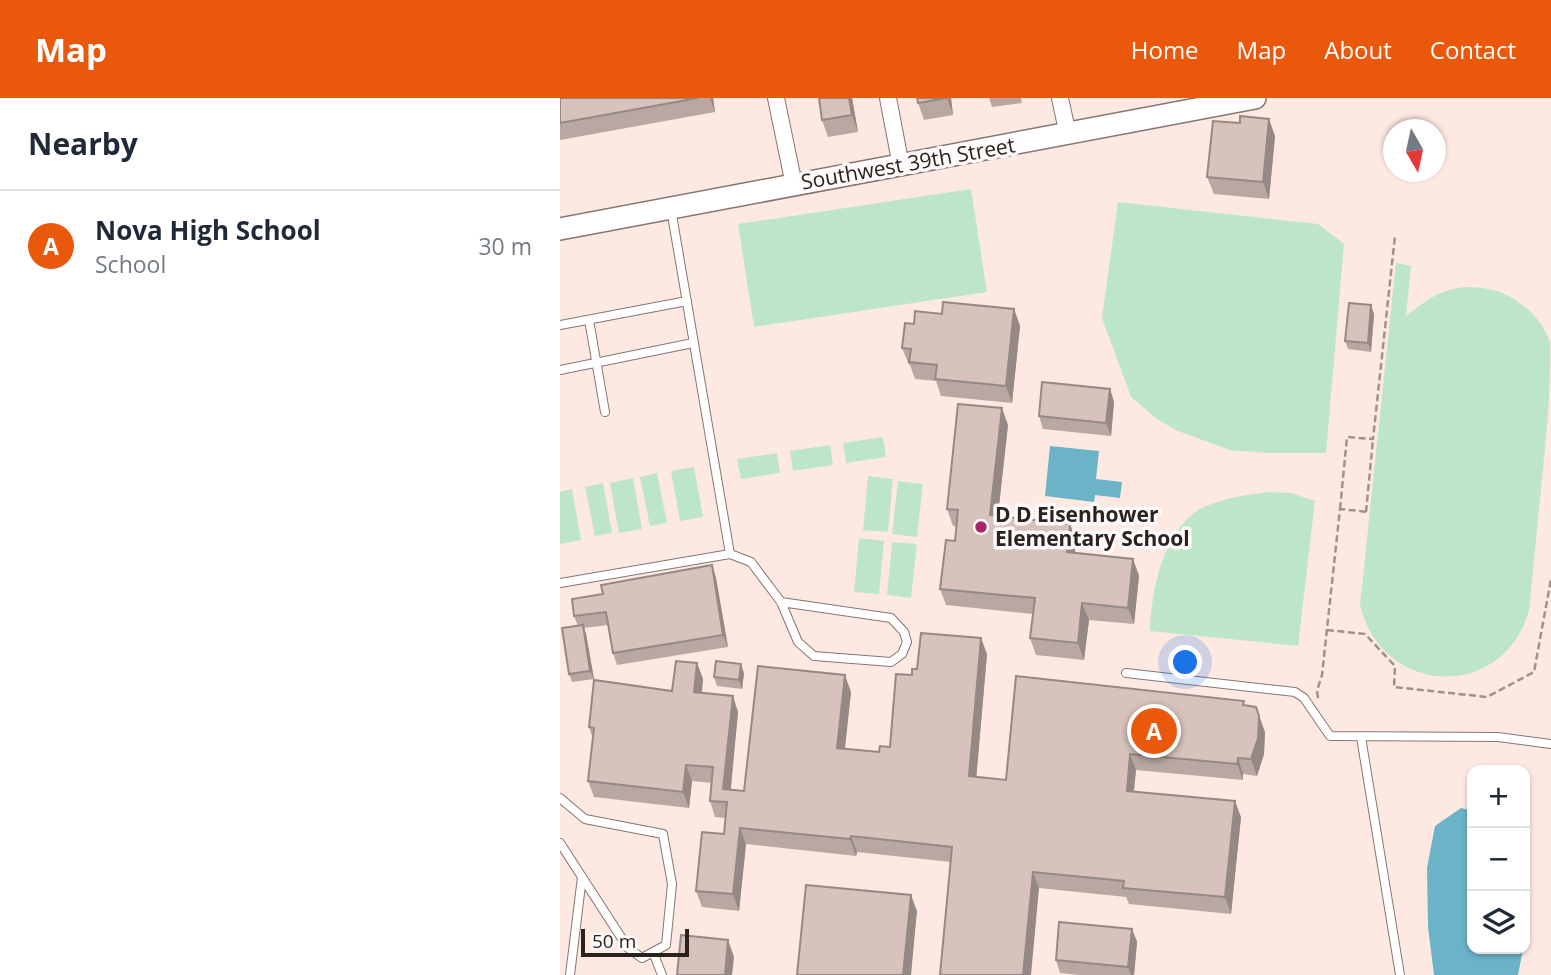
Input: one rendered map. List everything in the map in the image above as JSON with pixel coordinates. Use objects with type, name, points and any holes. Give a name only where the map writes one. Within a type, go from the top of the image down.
[{"type":"street","points":[[776,98],[793,185]]},
{"type":"street","points":[[888,98],[901,166]]},
{"type":"street","points":[[1060,98],[1068,135]]},
{"type":"street","name":"Southwest 39th Street","points":[[560,229],[1255,98]]},
{"type":"lane","points":[[671,209],[730,554]]},
{"type":"lane","points":[[560,325],[687,301]]},
{"type":"lane","points":[[589,320],[605,412]]},
{"type":"lane","points":[[560,370],[693,343]]},
{"type":"lane","points":[[560,583],[730,554],[751,562],[781,602],[798,642],[814,656],[891,662],[902,654],[907,642],[904,632],[891,618],[781,602]]},
{"type":"lane","points":[[1126,673],[1295,692],[1304,698],[1330,736],[1499,737],[1551,744]]},
{"type":"lane","points":[[1361,737],[1400,975]]},
{"type":"lane","points":[[560,798],[584,820],[663,834],[672,884],[666,945],[642,958],[628,948],[560,843]]},
{"type":"lane","points":[[570,975],[582,877]]},
{"type":"lane","points":[[653,952],[662,975]]},
{"type":"path","points":[[1340,509],[1367,512],[1395,236]]},
{"type":"path","points":[[1319,702],[1317,691],[1322,675],[1347,437],[1373,439]]},
{"type":"path","points":[[1327,629],[1365,634],[1395,666],[1394,687],[1488,697],[1534,673],[1551,579]]},
{"type":"green space","points":[[971,189],[987,292],[754,327],[738,224]]},
{"type":"green space","points":[[1118,202],[1318,224],[1344,244],[1326,453],[1230,450],[1178,431],[1157,419],[1131,397],[1102,318]]},
{"type":"green space","points":[[1396,263],[1411,266],[1406,316],[1436,295],[1456,288],[1493,290],[1528,309],[1541,325],[1550,343],[1548,419],[1529,610],[1516,640],[1496,661],[1471,673],[1444,676],[1417,671],[1392,658],[1373,636],[1360,605]]},
{"type":"green space","points":[[883,437],[886,457],[846,463],[843,443]]},
{"type":"green space","points":[[830,445],[833,465],[793,471],[790,451]]},
{"type":"green space","points":[[777,453],[780,473],[741,479],[737,459]]},
{"type":"green space","points":[[694,467],[703,517],[680,521],[671,471]]},
{"type":"green space","points":[[657,473],[667,523],[650,526],[640,477]]},
{"type":"green space","points":[[868,476],[893,479],[888,532],[863,530]]},
{"type":"green space","points":[[633,478],[642,529],[619,533],[610,483]]},
{"type":"green space","points":[[898,481],[923,484],[917,537],[892,534]]},
{"type":"green space","points":[[603,483],[612,533],[595,536],[585,487]]},
{"type":"green space","points":[[572,489],[581,540],[560,544],[560,492]]},
{"type":"green space","points":[[1269,492],[1291,493],[1315,501],[1298,646],[1150,631],[1153,598],[1162,563],[1177,531],[1187,519],[1200,509],[1217,502]]},
{"type":"green space","points":[[859,538],[884,541],[879,594],[854,592]]},
{"type":"green space","points":[[892,542],[917,544],[911,598],[887,595]]},
{"type":"water","points":[[1050,446],[1099,451],[1096,479],[1122,482],[1120,498],[1095,495],[1094,502],[1045,496]]},
{"type":"water","points":[[1461,808],[1467,810],[1467,954],[1522,954],[1518,975],[1434,975],[1428,927],[1427,868],[1435,826]]},
{"type":"building","points":[[560,98],[698,98],[560,123]]},
{"type":"building","points":[[819,98],[849,98],[852,115],[822,120]]},
{"type":"building","points":[[917,98],[947,98],[918,103]]},
{"type":"building","points":[[1240,116],[1269,119],[1263,182],[1207,177],[1213,121],[1240,123]]},
{"type":"building","points":[[943,302],[1014,309],[1006,386],[935,379],[937,365],[909,362],[911,349],[902,348],[905,323],[914,324],[915,311],[942,314]]},
{"type":"building","points":[[1349,303],[1371,305],[1368,343],[1345,341]]},
{"type":"building","points":[[1042,382],[1110,389],[1106,423],[1039,416]]},
{"type":"building","points":[[958,404],[1002,408],[990,515],[1070,524],[1067,552],[1133,559],[1128,608],[1082,603],[1078,643],[1030,638],[1035,598],[940,589],[946,540],[955,541],[958,510],[947,509]]},
{"type":"building","points":[[712,565],[723,635],[613,653],[606,612],[574,616],[572,599],[603,594],[601,585]]},
{"type":"building","points":[[583,625],[590,671],[569,674],[562,628]]},
{"type":"building","points":[[921,633],[981,638],[969,776],[1006,780],[1016,676],[1244,701],[1243,705],[1256,707],[1259,716],[1258,738],[1251,759],[1238,758],[1237,764],[1130,754],[1127,791],[1235,801],[1225,897],[1123,888],[1124,881],[1033,872],[1023,975],[940,975],[952,847],[740,828],[733,894],[696,891],[702,832],[724,834],[727,802],[710,801],[713,767],[686,765],[683,792],[588,781],[594,728],[589,727],[594,680],[672,691],[676,661],[697,663],[694,692],[733,696],[723,789],[744,791],[758,666],[845,675],[837,748],[879,752],[880,746],[890,747],[896,674],[912,675],[912,669],[917,669]]},
{"type":"building","points":[[716,661],[741,664],[739,680],[714,677]]},
{"type":"building","points":[[806,885],[911,895],[903,975],[797,975]]},
{"type":"building","points":[[1059,922],[1132,929],[1128,967],[1056,960]]},
{"type":"building","points":[[681,935],[728,940],[725,975],[677,975]]},
{"type":"place","name":"D D Eisenhower Elementary School","points":[[981,527]]},
{"type":"place","name":"Nova High School","points":[[1154,731]]}]
